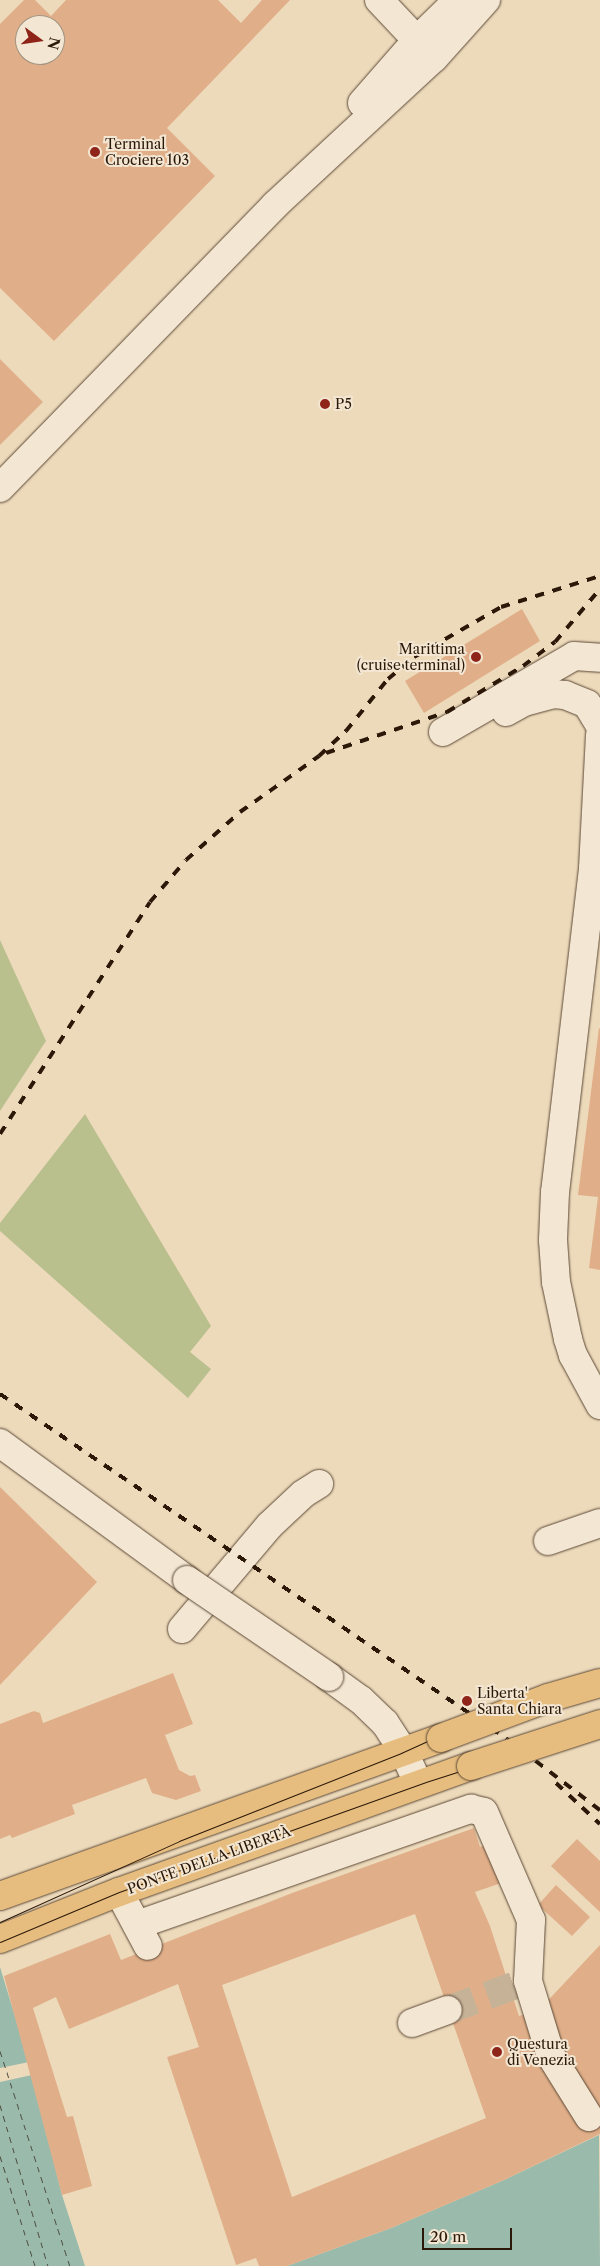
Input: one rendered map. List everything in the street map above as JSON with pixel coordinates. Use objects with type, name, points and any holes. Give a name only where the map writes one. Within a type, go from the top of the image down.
[{"type":"main road","points":[[0,1896],[404,1752],[548,1698],[600,1683]]},
{"type":"main road","name":"PONTE DELLA LIBERTÀ","points":[[0,1939],[119,1892],[418,1783],[600,1724]]},
{"type":"street","points":[[378,0],[425,49]]},
{"type":"street","points":[[0,488],[425,49],[486,0]]},
{"type":"street","points":[[425,49],[444,4]]},
{"type":"street","points":[[443,732],[574,656],[600,658]]},
{"type":"street","points":[[470,732],[524,702],[553,694],[586,704],[600,726]]},
{"type":"street","points":[[600,735],[596,858],[556,1183],[553,1240],[562,1317],[590,1372],[600,1405]]},
{"type":"street","points":[[0,1443],[187,1580],[329,1677],[375,1712],[404,1752],[418,1783]]},
{"type":"street","points":[[182,1629],[270,1525],[303,1494],[319,1484]]},
{"type":"street","points":[[548,1541],[600,1523]]},
{"type":"street","points":[[119,1892],[143,1936],[471,1809],[484,1812],[530,1920],[525,1982],[551,2056],[589,2117]]},
{"type":"street","points":[[412,2023],[448,2010]]},
{"type":"green space","points":[[0,940],[46,1041],[0,1111]]},
{"type":"green space","points":[[85,1114],[211,1326],[190,1352],[211,1369],[188,1398],[0,1231],[0,1223]]},
{"type":"shaded area","points":[[0,1967],[29,2062],[62,2195],[85,2266],[0,2266]]},
{"type":"shaded area","points":[[599,2135],[600,2266],[287,2266],[391,2228],[504,2180]]},
{"type":"pier","points":[[29,2062],[32,2075],[0,2082],[0,2068]]},
{"type":"building","name":"Terminal Crociere 103","points":[[24,0],[35,0],[50,15],[15,15],[15,65],[65,65],[65,15],[52,15],[66,0],[218,0],[241,23],[262,0],[290,0],[167,128],[215,176],[54,341],[0,288],[0,24]]},
{"type":"building","points":[[0,359],[43,402],[0,445]]},
{"type":"building","points":[[522,609],[540,641],[424,713],[405,681]]},
{"type":"building","points":[[599,1028],[600,1270],[589,1268],[598,1197],[578,1195]]},
{"type":"building","points":[[0,1487],[97,1582],[0,1685]]},
{"type":"building","points":[[173,1673],[193,1724],[165,1735],[179,1770],[190,1776],[195,1775],[201,1791],[176,1800],[152,1793],[146,1778],[72,1805],[75,1814],[12,1838],[10,1835],[0,1839],[0,1724],[34,1711],[40,1713],[43,1723]]},
{"type":"building","name":"Questura di Venezia","points":[[474,1828],[480,1847],[491,1843],[504,1882],[475,1892],[490,1926],[519,2016],[539,2010],[600,1945],[600,2134],[504,2180],[391,2228],[287,2266],[259,2266],[256,2258],[236,2265],[167,2057],[199,2047],[178,1984],[69,2029],[56,1997],[33,2008],[67,2117],[73,2116],[92,2186],[62,2195],[4,1976],[110,1934],[121,1960],[292,1893]],"holes":[[[415,1914],[486,2118],[292,2197],[222,1985]]]},
{"type":"building","points":[[577,1839],[600,1861],[600,1912],[551,1866]]},
{"type":"building","points":[[556,1885],[590,1917],[572,1936],[538,1905]]},
{"type":"ferry route","points":[[0,2051],[70,2266]]},
{"type":"ferry route","points":[[0,2105],[48,2266]]},
{"type":"ferry route","points":[[0,2156],[35,2266]]},
{"type":"tunnel","points":[[448,2010],[521,1983]]},
{"type":"tram line","points":[[0,1922],[179,1841],[401,1753],[467,1723],[558,1690],[600,1680]]},
{"type":"tram line","points":[[0,1942],[119,1892],[429,1781],[600,1726]]},
{"type":"railway","points":[[0,1134],[150,902],[186,860],[240,812],[319,756],[346,731],[388,679],[414,657],[501,607],[600,576]]},
{"type":"railway","points":[[326,753],[447,712],[523,666],[555,642],[600,589]]},
{"type":"railway","points":[[0,1394],[507,1739],[600,1810]]},
{"type":"railway","points":[[556,1783],[600,1824]]},
{"type":"place","name":"Terminal Crociere 103","points":[[95,152]]},
{"type":"place","name":"P5","points":[[325,404]]},
{"type":"place","name":"Marittima (cruise terminal)","points":[[476,657]]},
{"type":"place","name":"Liberta' Santa Chiara","points":[[467,1701]]},
{"type":"place","name":"Questura di Venezia","points":[[497,2052]]}]
